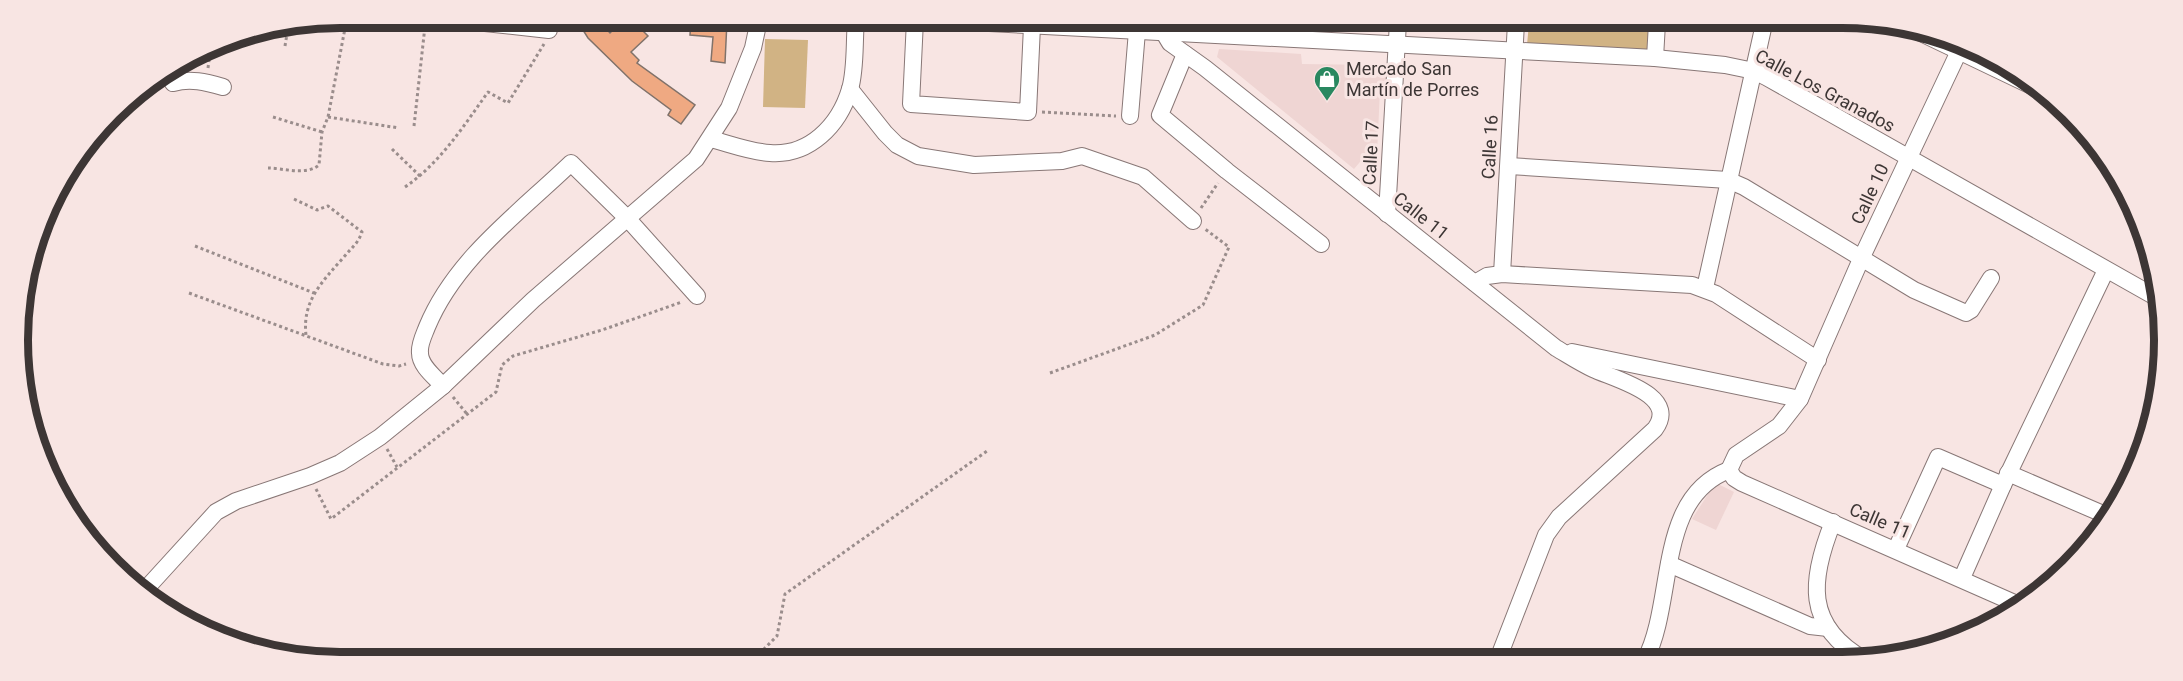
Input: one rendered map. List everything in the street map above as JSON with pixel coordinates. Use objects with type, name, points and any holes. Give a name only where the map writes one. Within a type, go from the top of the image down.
[{"type":"street","points":[[530,28],[549,30]]},
{"type":"street","points":[[149,586],[216,512],[236,501],[310,476],[340,463],[380,437],[443,386],[533,300],[696,159],[729,108],[753,48],[757,28]]},
{"type":"street","points":[[711,139],[769,153],[795,151],[815,142],[836,120],[850,89],[855,28]]},
{"type":"street","points":[[915,28],[911,104],[1028,112],[1032,28]]},
{"type":"street","name":"Calle Los Granados","points":[[1074,28],[1137,31],[1154,28]]},
{"type":"street","name":"Calle 11","points":[[1161,28],[1170,43],[1556,348],[1590,368],[1647,392],[1657,404],[1660,417],[1655,429],[1553,525],[1546,535],[1501,652]]},
{"type":"street","name":"Calle Los Granados","points":[[1173,28],[1396,45],[1654,58],[1725,65],[1754,71],[2151,295]]},
{"type":"street","name":"Calle 17","points":[[1387,214],[1397,28]]},
{"type":"street","name":"Calle 16","points":[[1502,274],[1516,28]]},
{"type":"street","points":[[1654,58],[1657,28]]},
{"type":"street","points":[[1705,288],[1763,28]]},
{"type":"street","points":[[1130,116],[1137,31]]},
{"type":"street","name":"Calle 10","points":[[1730,470],[1736,455],[1779,426],[1800,399],[1861,259],[1959,51]]},
{"type":"street","points":[[1185,54],[1160,115],[1227,171],[1321,244]]},
{"type":"street","points":[[170,79],[173,83],[185,80],[206,82],[223,87]]},
{"type":"street","points":[[850,89],[897,145],[918,156],[974,165],[1062,161],[1082,156],[1143,177],[1193,220]]},
{"type":"street","points":[[443,386],[423,363],[419,354],[435,308],[458,272],[571,163],[627,218],[697,296]]},
{"type":"street","points":[[1509,166],[1728,180],[1744,187],[1914,290],[1966,313],[1971,310],[1991,278]]},
{"type":"street","points":[[1962,578],[2006,479],[2106,270]]},
{"type":"street","points":[[1475,283],[1487,276],[1502,274],[1679,282],[1705,288],[1818,360]]},
{"type":"street","points":[[1556,348],[1800,399]]},
{"type":"street","points":[[1896,549],[1938,457],[2102,514]]},
{"type":"street","points":[[1649,652],[1653,645],[1669,564],[1690,500],[1700,486],[1711,477],[1730,470]]},
{"type":"street","name":"Calle 11","points":[[1730,470],[1738,480],[2013,602]]},
{"type":"street","points":[[1833,522],[1819,562],[1816,586],[1817,608],[1828,628],[1844,646],[1853,652]]},
{"type":"street","points":[[1669,564],[1810,626],[1828,628]]},
{"type":"path","points":[[268,168],[287,171],[315,169],[319,165],[322,132],[328,117],[345,28]]},
{"type":"path","points":[[414,126],[425,28]]},
{"type":"path","points":[[405,188],[420,177],[455,140],[488,92],[508,103],[544,45],[549,30]]},
{"type":"path","points":[[285,46],[287,33]]},
{"type":"path","points":[[206,82],[209,58]]},
{"type":"path","points":[[1028,112],[1130,116]]},
{"type":"path","points":[[273,117],[322,132]]},
{"type":"path","points":[[328,117],[399,128]]},
{"type":"path","points":[[392,149],[420,177]]},
{"type":"path","points":[[1050,373],[1155,335],[1203,305],[1229,247],[1193,220],[1227,171]]},
{"type":"path","points":[[294,199],[317,210],[328,206],[362,232],[359,243],[345,255],[314,293],[304,317],[306,335]]},
{"type":"path","points":[[195,246],[314,293]]},
{"type":"path","points":[[189,293],[383,364],[399,366],[409,363],[419,354]]},
{"type":"path","points":[[310,476],[331,519],[496,392],[502,365],[513,356],[602,330],[697,296]]},
{"type":"path","points":[[443,386],[467,414]]},
{"type":"path","points":[[761,652],[777,636],[785,594],[987,451]]},
{"type":"shaded area","points":[[1529,28],[1651,28],[1649,52],[1527,45]]},
{"type":"shaded area","points":[[765,39],[808,40],[805,108],[763,107]]},
{"type":"shaded area","name":"Mercado San Martín de Porres","points":[[1219,49],[1301,54],[1302,64],[1376,65],[1376,71],[1389,72],[1388,90],[1380,90],[1377,154],[1365,156],[1354,169],[1217,57]]},
{"type":"shaded area","points":[[1714,485],[1720,485],[1734,492],[1716,530],[1692,519]]},
{"type":"building","points":[[582,28],[605,28],[610,33],[615,28],[640,28],[648,36],[631,52],[639,60],[637,63],[695,105],[681,124],[668,115],[671,110],[632,81],[588,38]]},
{"type":"building","points":[[690,28],[727,28],[725,63],[711,61],[713,37],[690,35]]},
{"type":"place","name":"Mercado San Martín de Porres","points":[[1327,102]]}]
